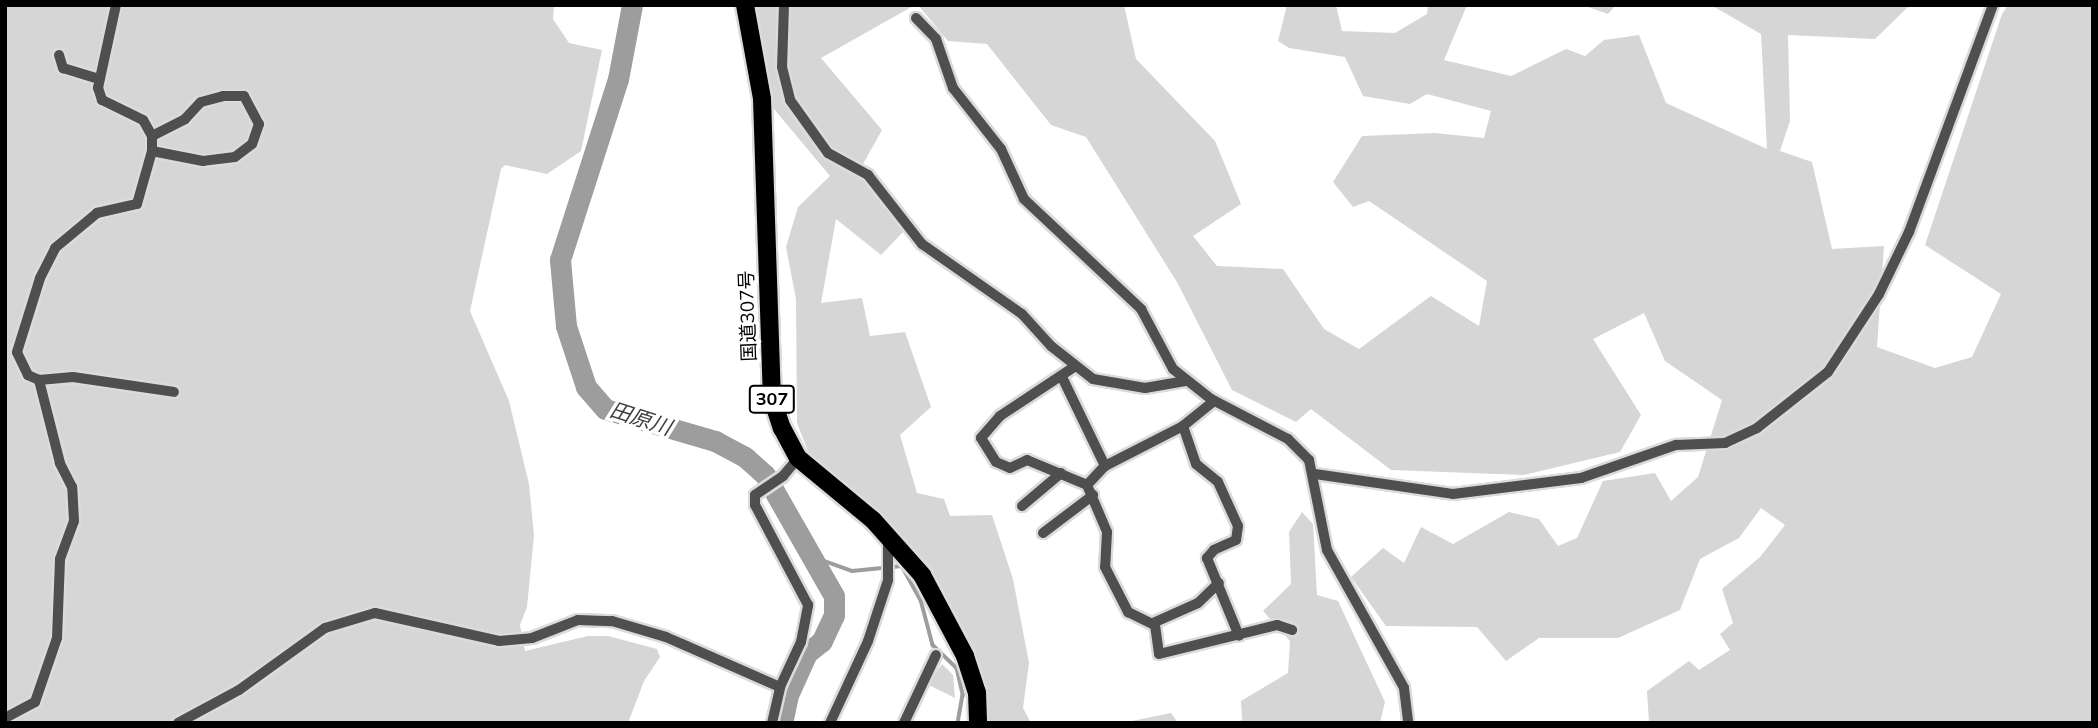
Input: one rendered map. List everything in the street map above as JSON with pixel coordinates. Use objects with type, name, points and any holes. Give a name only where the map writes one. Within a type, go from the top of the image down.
[{"type":"highway","name":"国道307号","points":[[745,5],[762,99],[772,398],[798,458],[873,520],[888,547],[922,575],[965,656],[976,692],[978,723]]},
{"type":"street","points":[[116,5],[99,79],[102,100],[143,120],[152,136],[152,151],[137,204],[97,213],[55,248],[45,268],[17,352],[28,376],[39,380],[73,377],[174,392]]},
{"type":"street","points":[[784,5],[782,67],[790,100],[811,134],[828,153],[868,175],[922,244],[1022,314],[1074,366],[1093,379],[1119,386],[1176,386],[1185,381]]},
{"type":"street","points":[[1315,474],[1453,494],[1581,478],[1675,445],[1725,443],[1757,428],[1828,372],[1879,294],[1909,232],[1993,5]]},
{"type":"street","points":[[916,18],[936,39],[953,88],[1000,149],[1024,199],[1141,309],[1163,353],[1185,381],[1214,401],[1288,439],[1309,460],[1315,474],[1327,550],[1404,688],[1408,723]]},
{"type":"street","points":[[59,55],[63,68],[99,79]]},
{"type":"street","points":[[152,136],[185,119],[201,102],[223,96],[244,96],[258,124],[252,144],[235,157],[203,161],[152,151]]},
{"type":"street","points":[[1074,366],[1062,377],[1000,416],[981,438],[1004,468],[1027,460],[1087,485],[1107,531],[1104,561],[1128,612],[1153,623],[1198,603],[1219,583]]},
{"type":"street","points":[[1062,377],[1105,466]]},
{"type":"street","points":[[5,718],[35,702],[57,638],[60,559],[74,521],[72,487],[60,463],[39,380]]},
{"type":"street","points":[[1087,485],[1105,466],[1183,426],[1214,401]]},
{"type":"street","points":[[1183,426],[1196,464],[1218,482],[1238,526],[1236,540],[1208,554],[1240,636]]},
{"type":"street","points":[[772,723],[780,687],[801,642],[808,605],[755,505],[755,495],[783,476],[798,458]]},
{"type":"street","points":[[1022,506],[1062,473]]},
{"type":"street","points":[[1043,533],[1093,495]]},
{"type":"street","points":[[830,723],[868,641],[889,573],[888,547]]},
{"type":"street","points":[[178,723],[239,690],[325,628],[375,613],[499,641],[532,638],[578,620],[612,621],[666,637],[780,687]]},
{"type":"street","points":[[1153,623],[1159,653],[1240,636],[1277,625],[1292,630]]},
{"type":"street","points":[[904,723],[936,655]]},
{"type":"shaded area","points":[[5,5],[554,5],[553,19],[569,43],[602,50],[581,151],[547,174],[505,165],[501,169],[470,311],[509,401],[529,484],[534,535],[527,607],[520,625],[525,651],[588,636],[608,636],[657,649],[660,657],[644,681],[628,723],[5,723]]},
{"type":"shaded area","points":[[752,5],[915,5],[821,58],[882,130],[863,164],[903,232],[881,255],[836,219],[821,303],[862,298],[870,336],[905,332],[931,407],[900,435],[917,493],[944,499],[950,516],[992,515],[1013,579],[1029,663],[1023,708],[1031,723],[986,723],[978,665],[901,535],[809,454],[797,423],[796,299],[786,247],[798,207],[830,176],[769,103]]},
{"type":"shaded area","points":[[918,5],[1124,5],[1136,59],[1215,141],[1241,204],[1193,236],[1217,266],[1283,269],[1324,329],[1359,349],[1431,296],[1479,326],[1487,281],[1369,201],[1353,207],[1333,182],[1362,136],[1435,133],[1484,138],[1491,111],[1427,94],[1410,104],[1363,96],[1345,57],[1289,48],[1278,41],[1287,5],[1336,5],[1342,31],[1395,33],[1427,14],[1428,5],[1467,5],[1444,60],[1511,76],[1566,49],[1585,56],[1604,40],[1639,35],[1666,103],[1767,149],[1761,34],[1711,5],[1910,5],[1875,39],[1788,35],[1790,121],[1780,151],[1812,162],[1832,249],[1884,246],[1877,347],[1935,368],[1972,357],[2001,294],[1925,245],[2002,14],[2008,5],[2093,5],[2093,723],[1649,723],[1647,691],[1689,661],[1699,670],[1730,650],[1720,634],[1733,623],[1722,589],[1760,557],[1785,525],[1761,508],[1739,538],[1700,559],[1680,610],[1618,638],[1539,638],[1506,661],[1477,627],[1386,626],[1351,577],[1383,548],[1404,563],[1421,527],[1453,544],[1509,512],[1539,519],[1558,546],[1577,538],[1603,481],[1655,473],[1671,501],[1698,477],[1722,400],[1665,361],[1644,313],[1593,339],[1641,415],[1620,452],[1524,475],[1391,470],[1311,409],[1296,422],[1232,390],[1177,282],[1086,137],[1051,125],[987,44],[948,41]]},
{"type":"shaded area","points":[[1582,5],[1616,5],[1608,14]]},
{"type":"shaded area","points":[[1302,512],[1313,524],[1317,595],[1338,601],[1385,702],[1380,723],[1235,723],[1242,720],[1241,701],[1288,673],[1290,641],[1263,611],[1291,584],[1289,532]]},
{"type":"shaded area","points":[[942,664],[953,675],[955,698],[927,684]]},
{"type":"shaded area","points":[[1171,713],[1178,723],[1130,723],[1132,721]]},
{"type":"waterway","name":"田原川","points":[[632,5],[618,79],[560,260],[566,326],[586,387],[605,409],[715,441],[745,457],[765,475],[834,596],[834,615],[822,641],[807,653],[788,695],[782,723]]},
{"type":"waterway","points":[[813,557],[852,571],[902,566],[921,600],[933,645],[957,668],[963,695],[958,723]]}]
